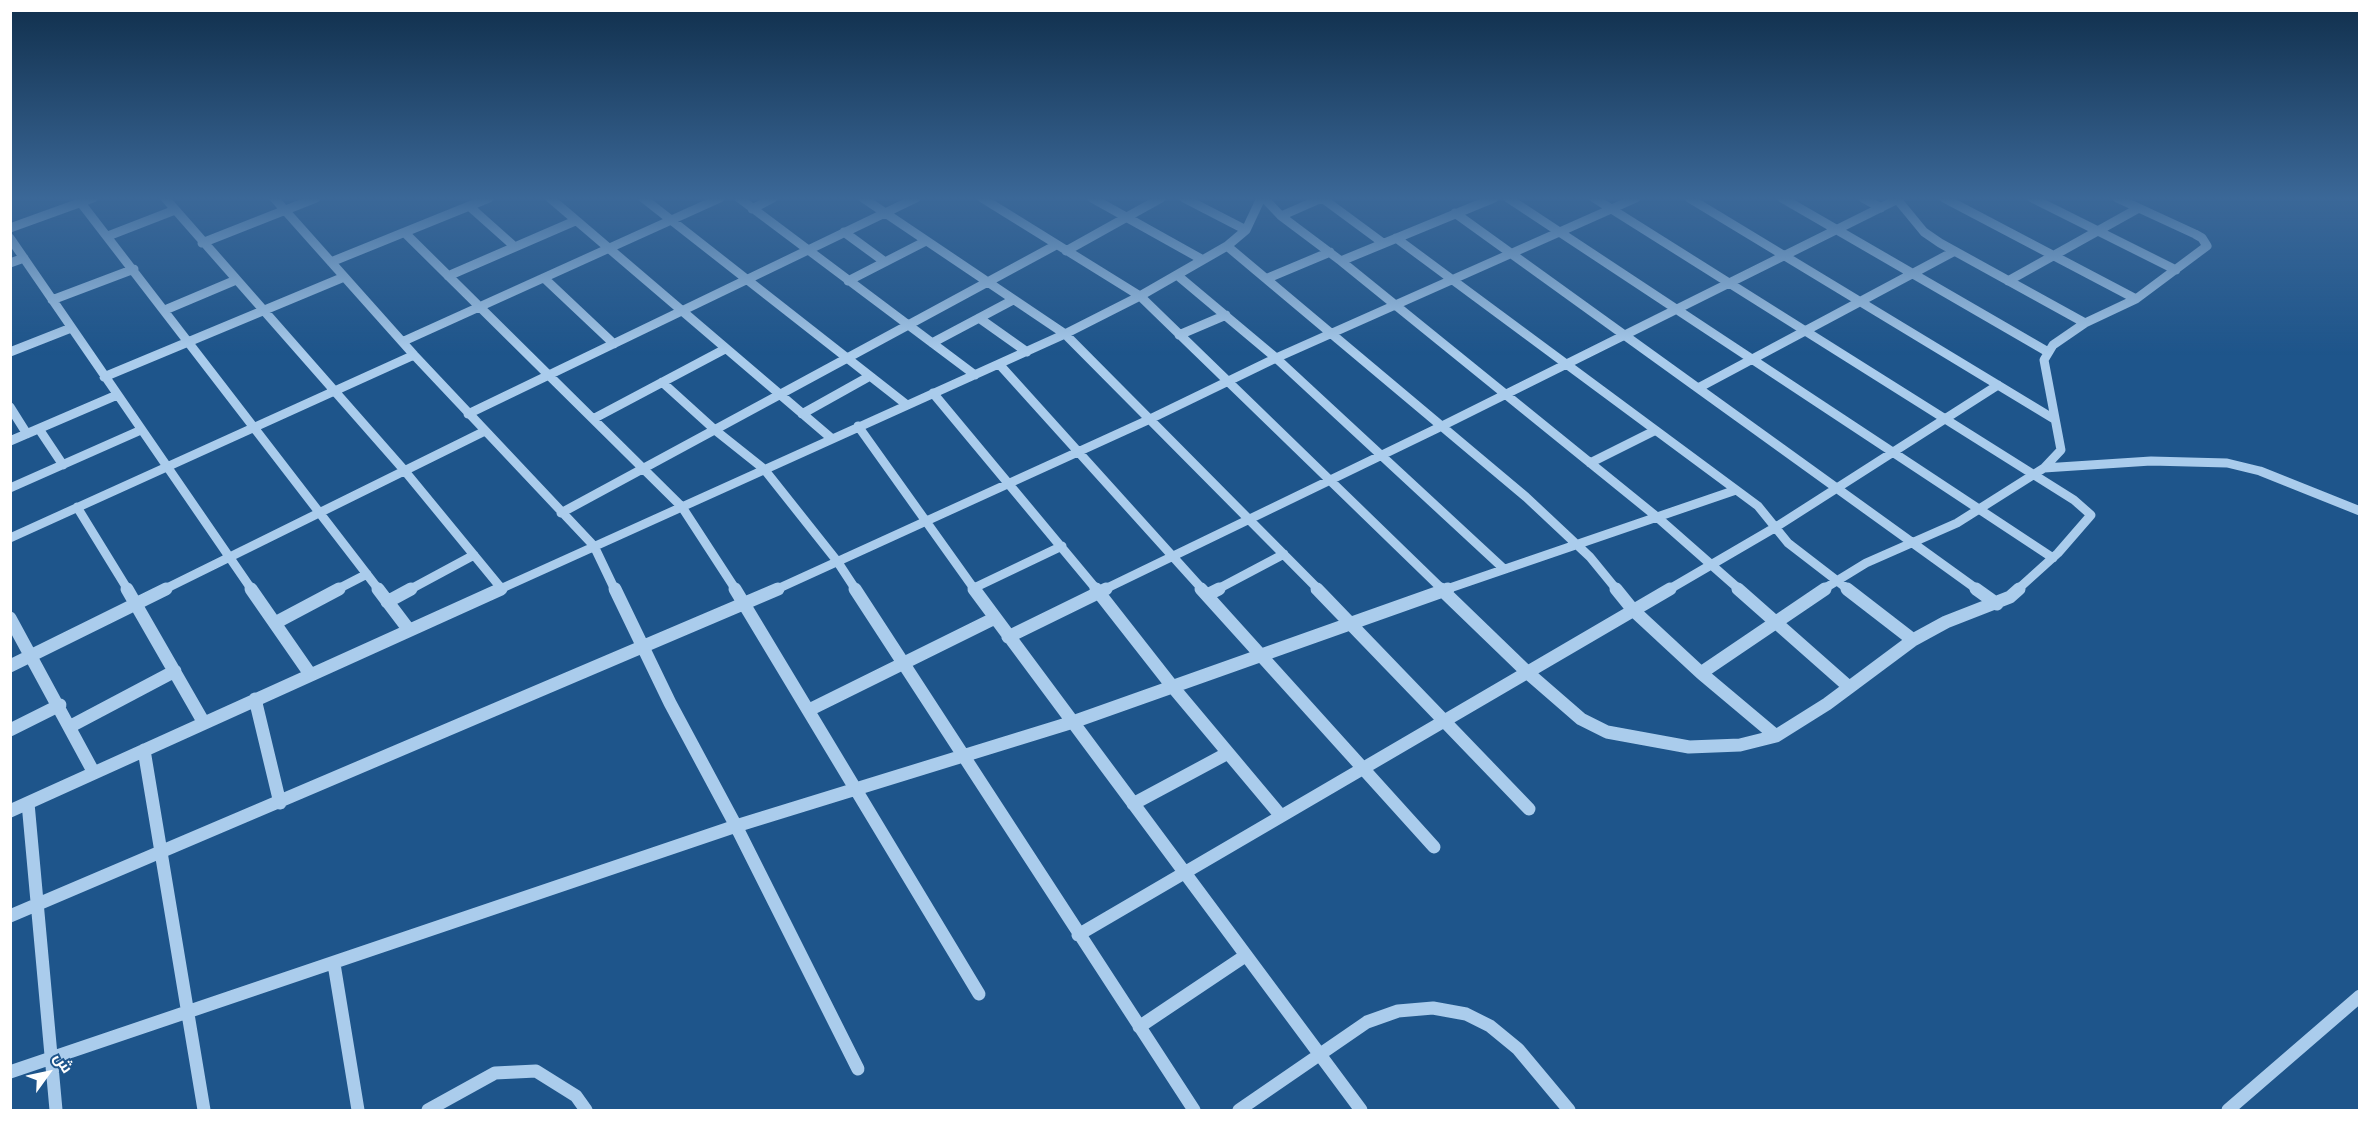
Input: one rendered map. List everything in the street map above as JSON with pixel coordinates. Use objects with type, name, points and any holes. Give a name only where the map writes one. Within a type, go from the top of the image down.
[{"type":"street","points":[[19,250],[310,674]]},
{"type":"street","points":[[119,250],[409,630]]},
{"type":"street","points":[[209,250],[404,470],[501,588]]},
{"type":"street","points":[[321,250],[468,414],[594,546],[670,703],[736,826],[858,1069]]},
{"type":"street","points":[[331,262],[361,250]]},
{"type":"street","points":[[422,250],[593,418],[642,470],[682,507],[745,604],[979,994]]},
{"type":"street","points":[[448,276],[507,250]]},
{"type":"street","points":[[404,342],[604,250]]},
{"type":"street","points":[[609,250],[831,438]]},
{"type":"street","points":[[709,250],[907,405]]},
{"type":"street","points":[[869,250],[885,262]]},
{"type":"street","points":[[848,281],[908,250]]},
{"type":"street","points":[[940,250],[1065,334],[1148,420],[1249,518],[1443,723],[1529,809]]},
{"type":"street","points":[[561,513],[1046,250]]},
{"type":"street","points":[[1185,250],[1203,260]]},
{"type":"street","points":[[10,811],[1065,334],[1140,296],[1220,250]]},
{"type":"street","points":[[1233,250],[1444,425],[1578,544],[1633,610],[1701,673],[1776,736]]},
{"type":"street","points":[[1341,261],[1366,250]]},
{"type":"street","points":[[1412,250],[1762,510],[1788,543],[1913,640]]},
{"type":"street","points":[[1508,250],[1700,387],[1997,604]]},
{"type":"street","points":[[10,916],[745,604],[1148,420],[1333,332],[1522,250]]},
{"type":"street","points":[[1585,250],[2053,558]]},
{"type":"street","points":[[1066,251],[1140,296],[1528,673],[1581,719],[1607,732],[1689,747],[1740,745],[1776,736],[1798,724],[1913,640],[1946,622],[1997,604],[2024,586],[2053,558],[2092,513],[1677,250]]},
{"type":"street","points":[[1776,250],[2054,419]]},
{"type":"street","points":[[1008,637],[1100,594],[1328,479],[1506,395],[1797,250]]},
{"type":"street","points":[[1873,250],[2048,352]]},
{"type":"street","points":[[2042,250],[2136,298]]},
{"type":"street","points":[[2008,281],[2063,250]]},
{"type":"street","points":[[2136,250],[2176,270]]},
{"type":"street","points":[[1701,673],[1866,563],[1980,510],[2044,468],[2062,446],[2054,419],[2044,360],[2048,352],[2085,323],[2136,298],[2204,250]]},
{"type":"street","points":[[468,414],[807,251],[975,375]]},
{"type":"street","points":[[1268,278],[1330,252],[1657,517],[1850,687]]},
{"type":"street","points":[[1700,387],[1953,252],[2085,323]]},
{"type":"street","points":[[10,263],[24,258]]},
{"type":"street","points":[[52,300],[134,269]]},
{"type":"street","points":[[1177,275],[1276,358],[1504,569]]},
{"type":"street","points":[[104,377],[344,277]]},
{"type":"street","points":[[544,278],[614,344]]},
{"type":"street","points":[[165,309],[236,280]]},
{"type":"street","points":[[932,343],[1013,300]]},
{"type":"street","points":[[1179,335],[1226,315]]},
{"type":"street","points":[[979,318],[1027,351]]},
{"type":"street","points":[[10,352],[71,328]]},
{"type":"street","points":[[593,418],[725,350]]},
{"type":"street","points":[[10,538],[414,355]]},
{"type":"street","points":[[999,364],[1174,555],[1434,847]]},
{"type":"street","points":[[802,414],[870,376]]},
{"type":"street","points":[[662,382],[715,430],[764,469],[837,561],[1078,935],[1194,1110]]},
{"type":"street","points":[[1078,935],[1776,527],[1839,488],[1942,418],[1998,385]]},
{"type":"street","points":[[933,393],[1062,546],[1172,686],[1281,816]]},
{"type":"street","points":[[10,441],[117,395]]},
{"type":"street","points":[[10,407],[27,434]]},
{"type":"street","points":[[858,426],[1008,637],[1361,1110]]},
{"type":"street","points":[[39,429],[63,465]]},
{"type":"street","points":[[10,488],[141,430]]},
{"type":"street","points":[[10,666],[485,431]]},
{"type":"street","points":[[1590,463],[1654,431]]},
{"type":"street","points":[[2044,468],[2151,461],[2227,463],[2260,471],[2360,511]]},
{"type":"street","points":[[10,1072],[736,826],[1073,722],[1349,623],[1736,490]]},
{"type":"street","points":[[77,507],[136,603],[204,723]]},
{"type":"street","points":[[974,588],[1062,546]]},
{"type":"street","points":[[1209,594],[1284,554]]},
{"type":"street","points":[[387,602],[474,555]]},
{"type":"street","points":[[275,623],[368,574]]},
{"type":"street","points":[[10,618],[60,705],[94,773]]},
{"type":"street","points":[[809,710],[995,618]]},
{"type":"street","points":[[71,726],[175,671]]},
{"type":"street","points":[[255,699],[280,803]]},
{"type":"street","points":[[10,730],[60,705]]},
{"type":"street","points":[[144,750],[204,1110]]},
{"type":"street","points":[[1133,804],[1228,753]]},
{"type":"street","points":[[28,803],[56,1110]]},
{"type":"street","points":[[1138,1027],[1245,956]]},
{"type":"street","points":[[334,964],[358,1110]]},
{"type":"street","points":[[2228,1110],[2360,996]]},
{"type":"street","points":[[1239,1110],[1367,1022],[1398,1011],[1433,1008],[1466,1014],[1490,1026],[1518,1049],[1567,1110]]},
{"type":"street","points":[[428,1110],[495,1073],[536,1071],[576,1096],[586,1110]]}]
